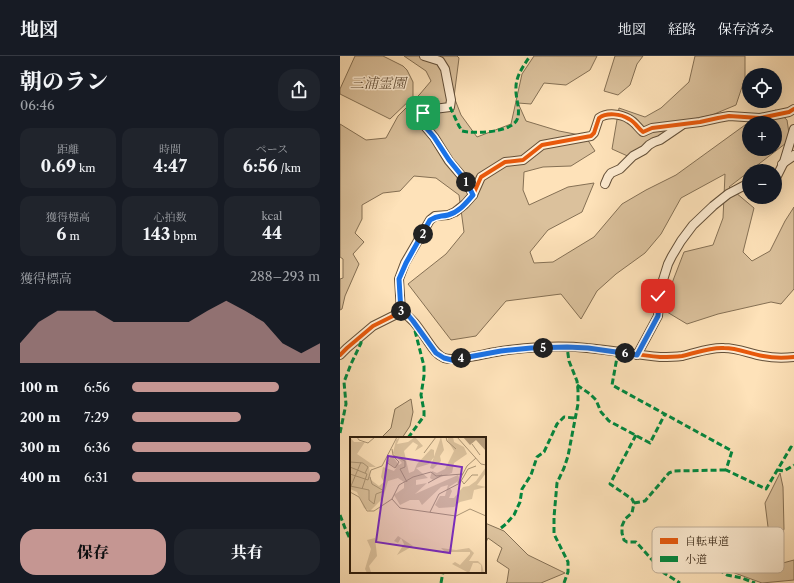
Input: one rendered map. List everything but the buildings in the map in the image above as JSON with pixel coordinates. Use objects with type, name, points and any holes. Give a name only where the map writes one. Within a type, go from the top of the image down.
[{"type":"street","points":[[424,56],[440,62],[445,69],[451,100],[450,106],[426,110],[423,113],[423,124],[466,181],[473,195]]},
{"type":"street","points":[[401,312],[399,279],[406,263],[430,220],[435,216],[448,215],[455,212],[473,195],[481,177],[505,162],[524,160],[542,145],[591,136],[594,133],[601,116],[613,114],[630,119],[643,132],[652,128],[700,122],[729,116],[760,118],[789,112],[794,109]]},
{"type":"street","points":[[605,184],[611,173],[620,169],[633,156],[684,124]]},
{"type":"street","points":[[784,162],[794,129]]},
{"type":"street","points":[[782,165],[794,155]]},
{"type":"street","points":[[637,355],[658,316],[658,296],[668,264],[680,241],[713,206],[728,194],[742,187]]},
{"type":"street","points":[[340,355],[373,326],[401,312],[408,315],[436,353],[444,358],[452,360],[501,351],[567,347],[588,348],[660,357],[682,356],[697,351],[723,348],[739,349],[763,356],[779,358],[794,357]]},
{"type":"green space","name":"三浦霊園","points":[[355,56],[383,56],[403,66],[407,70],[413,82],[413,97],[390,119],[340,94],[340,89]]},
{"type":"green space","points":[[404,56],[457,56],[459,58],[454,97],[461,115],[477,137],[511,124],[522,74],[534,56],[597,56],[590,70],[566,85],[544,83],[531,104],[518,103],[526,121],[559,131],[585,136],[595,151],[571,166],[543,167],[524,172],[523,190],[529,205],[568,187],[594,183],[582,212],[548,230],[530,252],[534,263],[553,262],[594,237],[622,204],[676,175],[742,127],[742,156],[769,156],[759,164],[742,164],[742,177],[729,187],[742,198],[742,204],[749,204],[754,208],[743,252],[752,261],[770,251],[794,207],[794,289],[781,304],[771,302],[718,314],[687,324],[662,309],[684,252],[713,245],[723,218],[725,174],[681,198],[661,234],[645,253],[616,274],[597,291],[581,319],[561,294],[506,301],[476,336],[451,340],[408,284],[446,254],[464,232],[459,195],[436,178],[414,176],[400,191],[383,193],[362,205],[362,219],[355,233],[364,242],[353,254],[359,264],[345,296],[342,309],[340,310],[340,279],[343,278],[343,259],[340,257],[340,124],[366,140],[386,138],[398,116],[431,81],[426,71]]},
{"type":"green space","points":[[615,56],[643,56],[637,64],[630,85],[618,95],[604,91]]},
{"type":"green space","points":[[695,56],[745,56],[745,68],[742,68],[742,87],[736,105],[712,115],[684,121],[632,158],[612,149],[619,108],[645,117],[661,108],[689,82]]},
{"type":"green space","points":[[776,110],[787,120],[790,140],[782,146],[782,116],[759,116]]},
{"type":"green space","points":[[411,399],[413,412],[410,426],[403,437],[382,437],[391,428],[395,409]]},
{"type":"green space","points":[[780,473],[783,487],[784,527],[768,527],[765,503]]},
{"type":"green space","points":[[486,523],[504,531],[528,555],[565,573],[541,583],[506,583],[509,569],[497,561],[502,548],[488,538],[486,542]]},
{"type":"green space","points":[[794,560],[794,580],[762,583],[735,573],[784,573],[784,563]]},
{"type":"marked path","points":[[450,107],[462,131],[484,132],[510,126],[518,117],[516,91],[517,79],[530,56]]},
{"type":"marked path","points":[[409,437],[424,416],[421,395],[424,366],[414,327]]},
{"type":"marked path","points":[[340,433],[346,404],[344,382],[361,343],[361,337]]},
{"type":"marked path","points":[[564,583],[568,572],[568,562],[554,534],[554,517],[557,483],[568,456],[578,404],[577,381],[569,361],[567,347]]},
{"type":"marked path","points":[[618,352],[612,385],[732,451],[726,470],[766,489],[791,447],[794,449]]},
{"type":"marked path","points":[[577,385],[596,400],[601,412],[609,421],[650,443],[665,414]]},
{"type":"marked path","points":[[501,528],[514,515],[520,502],[522,489],[531,475],[537,457],[544,452],[557,424],[564,417],[575,418]]},
{"type":"marked path","points":[[636,435],[610,484],[632,499],[634,503],[632,513],[625,519],[622,526],[624,540],[627,542],[636,542],[652,560]]},
{"type":"marked path","points":[[777,470],[784,471],[794,465]]},
{"type":"marked path","points":[[634,503],[645,501],[669,473],[674,471],[726,470]]},
{"type":"marked path","points":[[340,515],[350,539]]},
{"type":"marked path","points":[[441,583],[443,573]]},
{"type":"marked path","points":[[664,573],[680,583]]},
{"type":"marked path","points":[[724,573],[755,583]]},
{"type":"cycle path","points":[[401,312],[399,279],[405,263],[430,220],[435,216],[448,215],[455,212],[473,195],[481,177],[505,162],[523,160],[542,145],[591,136],[594,133],[599,118],[606,115],[614,114],[626,117],[643,132],[652,128],[700,122],[729,116],[760,118],[789,112],[794,109]]},
{"type":"cycle path","points":[[340,355],[373,326],[401,312],[410,318],[437,354],[449,359],[541,347],[576,347],[660,357],[682,356],[708,349],[724,348],[767,357],[794,357]]},
{"type":"route","points":[[423,113],[423,124],[466,181],[473,195],[455,212],[448,215],[435,216],[430,220],[406,263],[399,279],[401,312],[408,315],[436,353],[444,358],[452,360],[501,351],[567,347],[588,348],[637,355],[658,316],[658,296]]}]
